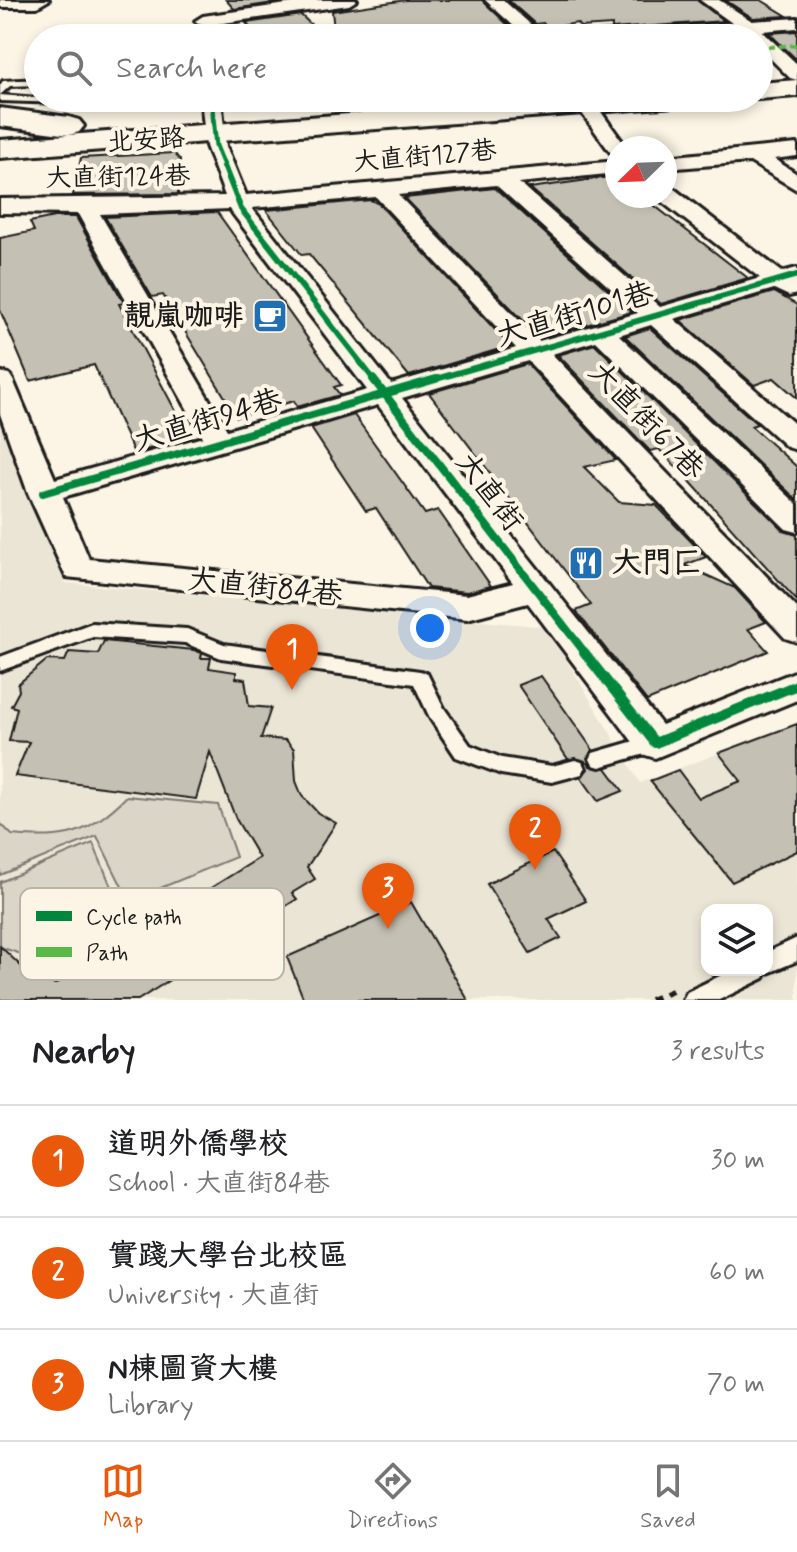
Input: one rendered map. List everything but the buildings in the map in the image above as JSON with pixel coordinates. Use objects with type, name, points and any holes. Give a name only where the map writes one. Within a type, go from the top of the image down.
[{"type":"main road","points":[[0,0],[37,0]]},
{"type":"main road","points":[[773,78],[797,75]]},
{"type":"main road","points":[[773,90],[797,88]]},
{"type":"main road","points":[[0,97],[24,111]]},
{"type":"main road","points":[[27,112],[71,137]]},
{"type":"main road","name":"北安路","points":[[0,149],[213,119],[317,112]]},
{"type":"main road","name":"北安路","points":[[213,119],[366,112]]},
{"type":"main road","name":"北安路","points":[[0,125],[71,137]]},
{"type":"street","points":[[201,0],[203,24]]},
{"type":"street","points":[[229,24],[349,0]]},
{"type":"street","points":[[493,0],[521,24]]},
{"type":"street","points":[[708,0],[744,24]]},
{"type":"street","points":[[773,25],[797,23]]},
{"type":"street","points":[[773,47],[797,45]]},
{"type":"street","points":[[773,52],[797,75]]},
{"type":"street","points":[[591,112],[608,136]]},
{"type":"street","name":"大直街","points":[[213,119],[237,201],[655,743]]},
{"type":"street","points":[[0,157],[71,137]]},
{"type":"street","points":[[677,162],[797,150]]},
{"type":"street","points":[[754,155],[797,184]]},
{"type":"street","name":"大直街127巷","points":[[237,201],[605,168]]},
{"type":"street","points":[[500,178],[797,441]]},
{"type":"street","name":"大直街67巷","points":[[380,189],[797,629]]},
{"type":"street","name":"大直街124巷","points":[[0,206],[87,210],[237,201]]},
{"type":"street","points":[[677,202],[791,283]]},
{"type":"street","points":[[87,210],[220,443]]},
{"type":"street","name":"大直街101巷","points":[[386,395],[658,316],[791,283]]},
{"type":"street","points":[[602,333],[797,522]]},
{"type":"street","points":[[0,380],[43,493]]},
{"type":"street","name":"大直街94巷","points":[[43,493],[386,395]]},
{"type":"street","name":"大直街84巷","points":[[43,493],[77,569],[467,607],[534,590]]},
{"type":"street","points":[[655,743],[797,685]]},
{"type":"lane","points":[[24,82],[7,83],[0,97],[24,98]]},
{"type":"lane","points":[[0,664],[92,630],[187,636],[221,651],[420,678],[437,713],[463,751],[501,766],[552,774],[575,768]]},
{"type":"lane","points":[[600,759],[655,743]]},
{"type":"lane","points":[[773,961],[797,949]]},
{"type":"lane","points":[[695,1000],[744,976]]},
{"type":"shaded area","points":[[0,419],[66,583],[547,627],[640,783],[797,724],[797,1000],[0,1000]]},
{"type":"shaded area","points":[[127,796],[218,805],[236,857],[161,888],[123,888],[97,836],[0,875],[0,823],[12,835],[62,835],[88,827]]},
{"type":"shaded area","points":[[93,843],[112,888],[20,888],[20,954],[0,947],[0,882]]},
{"type":"marked path","points":[[773,47],[797,45]]},
{"type":"cycle path","points":[[212,112],[216,146],[241,209],[655,743],[797,685]]},
{"type":"cycle path","points":[[43,493],[797,275]]},
{"type":"place","name":"靚嵐咖啡","points":[[270,316]]},
{"type":"place","name":"大門匚","points":[[586,563]]},
{"type":"place","name":"道明外僑學校","points":[[292,690]]},
{"type":"place","name":"實踐大學台北校區","points":[[535,870]]},
{"type":"place","name":"N棟圖資大樓","points":[[388,929]]}]
